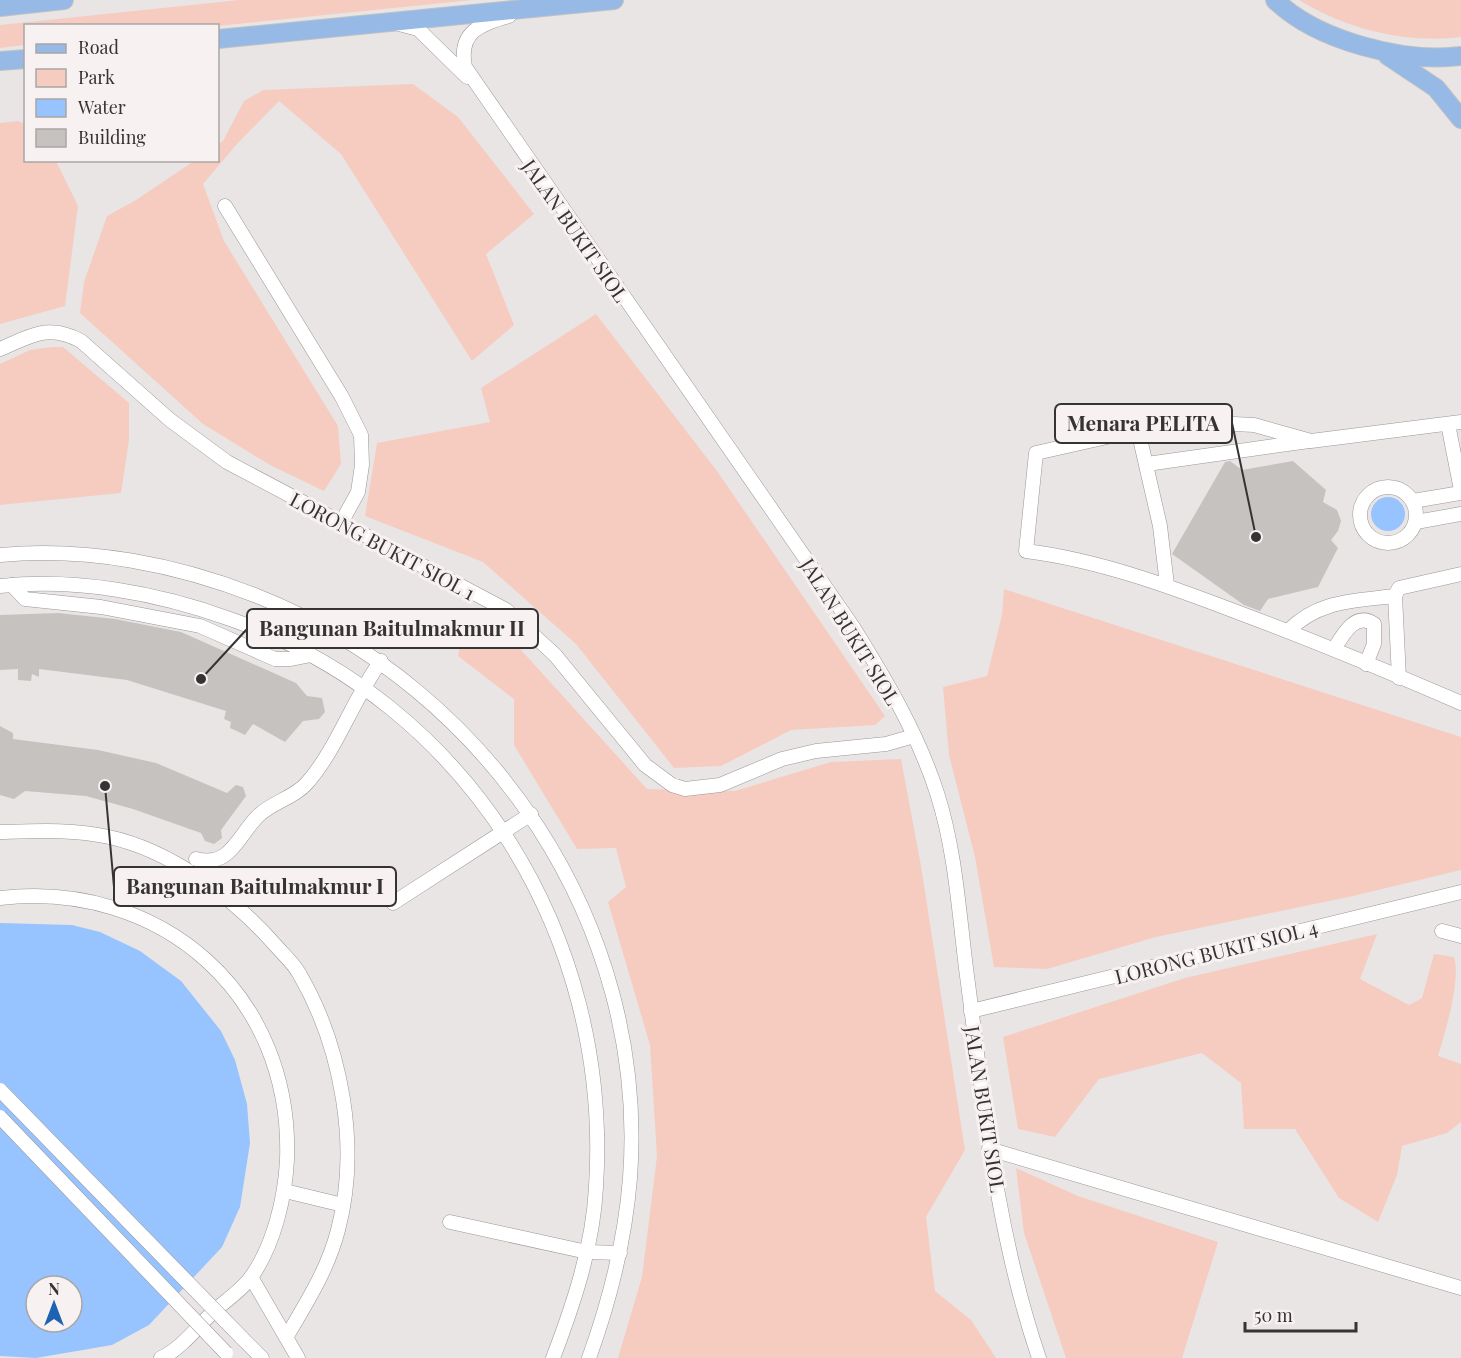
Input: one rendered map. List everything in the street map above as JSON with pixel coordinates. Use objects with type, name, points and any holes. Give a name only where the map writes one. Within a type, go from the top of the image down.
[{"type":"main road","points":[[0,7],[64,0]]},
{"type":"main road","points":[[219,39],[614,0]]},
{"type":"main road","points":[[1275,1],[1314,26],[1376,50],[1418,74],[1436,88],[1461,119]]},
{"type":"main road","points":[[1376,50],[1415,56],[1461,56]]},
{"type":"main road","points":[[0,62],[24,59]]},
{"type":"street","points":[[482,94],[465,67],[462,54],[466,41],[477,27],[533,9]]},
{"type":"street","points":[[388,22],[418,29],[438,46],[482,94]]},
{"type":"street","name":"JALAN BUKIT SIOL","points":[[482,94],[854,627],[886,680],[914,736],[937,793],[952,855],[990,1149],[1018,1279],[1040,1358]]},
{"type":"street","points":[[225,206],[342,397],[361,435],[362,465],[358,492],[341,523]]},
{"type":"street","name":"LORONG BUKIT SIOL 1","points":[[0,349],[35,334],[64,332],[81,341],[170,420],[227,462],[506,610],[555,655],[645,765],[672,785],[686,789],[720,785],[782,759],[816,751],[849,750],[886,744],[914,736]]},
{"type":"street","points":[[1311,441],[1254,425],[1214,423],[1138,430],[1036,453],[1026,551],[1052,555],[1167,585],[1334,649],[1461,703]]},
{"type":"street","points":[[1147,464],[1455,423],[1461,491],[1413,501]]},
{"type":"street","points":[[1138,430],[1160,526],[1167,585]]},
{"type":"street","points":[[1382,488],[1400,489],[1413,501],[1416,522],[1406,537],[1389,543],[1372,538],[1365,531],[1360,514],[1366,497],[1382,488]]},
{"type":"street","points":[[1416,522],[1461,514]]},
{"type":"street","points":[[0,555],[29,553],[123,558],[214,579],[301,613],[381,661],[437,706],[487,757],[531,814],[569,880],[599,951],[619,1025],[630,1100],[630,1177],[620,1253],[605,1314],[589,1358]]},
{"type":"street","points":[[1399,678],[1395,596],[1399,588],[1404,585],[1461,574]]},
{"type":"street","points":[[6,585],[25,599],[110,609],[200,626],[275,658],[291,659],[311,655]]},
{"type":"street","points":[[6,585],[74,585],[136,593],[177,602],[255,628],[311,655],[362,687],[415,729],[463,778],[504,832],[536,886],[562,943],[583,1013],[593,1064],[598,1127],[596,1189],[587,1252],[571,1312],[553,1358]]},
{"type":"street","points":[[1288,631],[1302,617],[1326,606],[1395,596]]},
{"type":"street","points":[[1334,649],[1351,625],[1364,619],[1370,621],[1374,624],[1376,633],[1366,664]]},
{"type":"street","points":[[196,859],[208,862],[222,859],[258,816],[306,785],[322,764],[362,687],[381,661]]},
{"type":"street","points":[[393,903],[531,814]]},
{"type":"street","points":[[0,832],[58,830],[110,837],[161,857],[211,884],[258,926],[300,974],[326,1030],[341,1083],[347,1158],[344,1205],[324,1273],[287,1336]]},
{"type":"street","name":"LORONG BUKIT SIOL 4","points":[[972,1011],[1461,892]]},
{"type":"street","points":[[0,895],[50,895],[95,901],[162,926],[195,949],[224,976],[258,1026],[277,1076],[288,1130],[285,1191],[266,1248],[251,1277],[166,1357]]},
{"type":"street","points":[[1442,931],[1461,936]]},
{"type":"street","points":[[0,1090],[262,1358]]},
{"type":"street","points":[[0,1117],[228,1355]]},
{"type":"street","points":[[990,1149],[1461,1288]]},
{"type":"street","points":[[285,1191],[344,1205]]},
{"type":"street","points":[[450,1222],[587,1252],[620,1253]]},
{"type":"street","points":[[251,1277],[298,1358]]},
{"type":"green space","points":[[239,0],[472,0],[219,26],[219,24],[24,24],[24,45],[0,48],[0,25]]},
{"type":"green space","points":[[1299,0],[1461,0],[1461,37],[1419,38],[1377,32],[1336,19]]},
{"type":"green space","points":[[413,84],[458,117],[534,214],[486,254],[514,325],[472,361],[341,154],[279,101],[236,145],[203,184],[224,241],[338,426],[341,464],[324,491],[270,465],[203,424],[80,313],[84,282],[107,216],[136,200],[193,162],[219,162],[219,143],[223,141],[244,101],[263,90]]},
{"type":"green space","points":[[18,121],[24,124],[24,162],[56,162],[78,206],[65,306],[0,324],[0,123]]},
{"type":"green space","points":[[596,314],[717,471],[885,716],[875,725],[791,730],[721,766],[674,768],[576,644],[483,562],[365,516],[377,443],[490,422],[481,388]]},
{"type":"green space","points":[[63,347],[129,403],[129,440],[121,493],[0,505],[0,364],[30,350]]},
{"type":"green space","points":[[1004,589],[1461,737],[1461,870],[1353,896],[1156,937],[1047,969],[994,967],[975,857],[949,755],[943,687],[987,676],[1002,615]]},
{"type":"green space","points":[[481,611],[513,641],[647,789],[735,791],[831,762],[901,759],[921,866],[965,1150],[926,1217],[935,1291],[971,1320],[996,1358],[618,1358],[642,1277],[657,1156],[650,1045],[608,902],[626,887],[616,848],[577,849],[514,745],[514,699],[458,656],[465,623]]},
{"type":"green space","points":[[1377,934],[1360,979],[1409,1005],[1422,998],[1434,954],[1454,957],[1456,978],[1454,991],[1438,1056],[1461,1064],[1461,1122],[1447,1133],[1402,1146],[1397,1175],[1378,1222],[1339,1198],[1295,1129],[1244,1129],[1241,1083],[1202,1053],[1099,1079],[1055,1137],[1018,1129],[1003,1037],[1185,978]]},
{"type":"green space","points":[[1016,1168],[1078,1196],[1218,1242],[1182,1358],[1066,1358],[1024,1233]]},
{"type":"water","points":[[1388,497],[1400,502],[1405,514],[1400,526],[1388,531],[1376,526],[1371,514],[1376,502]]},
{"type":"water","points":[[0,923],[72,925],[100,932],[140,951],[181,981],[221,1031],[235,1060],[247,1104],[250,1143],[240,1207],[222,1247],[149,1325],[112,1345],[36,1358],[0,1356]]},
{"type":"building","points":[[1230,461],[1242,470],[1293,461],[1326,490],[1323,502],[1337,510],[1341,521],[1338,531],[1331,540],[1338,548],[1318,587],[1268,599],[1260,611],[1244,605],[1172,554],[1225,462]]},
{"type":"building","points":[[58,613],[115,619],[181,632],[296,683],[307,696],[322,698],[325,712],[319,719],[303,721],[285,742],[253,724],[245,735],[230,728],[231,722],[224,719],[226,711],[127,680],[39,669],[39,677],[32,674],[31,681],[18,680],[18,669],[0,670],[0,615]]},
{"type":"building","points":[[0,726],[13,733],[13,739],[98,750],[156,763],[227,793],[236,785],[243,787],[246,796],[221,830],[222,838],[214,844],[205,841],[201,833],[133,809],[86,796],[25,791],[14,799],[0,795]]},
{"type":"place","name":"Menara PELITA","points":[[1256,537]]},
{"type":"place","name":"Bangunan Baitulmakmur II","points":[[201,679]]},
{"type":"place","name":"Bangunan Baitulmakmur I","points":[[105,786]]}]
